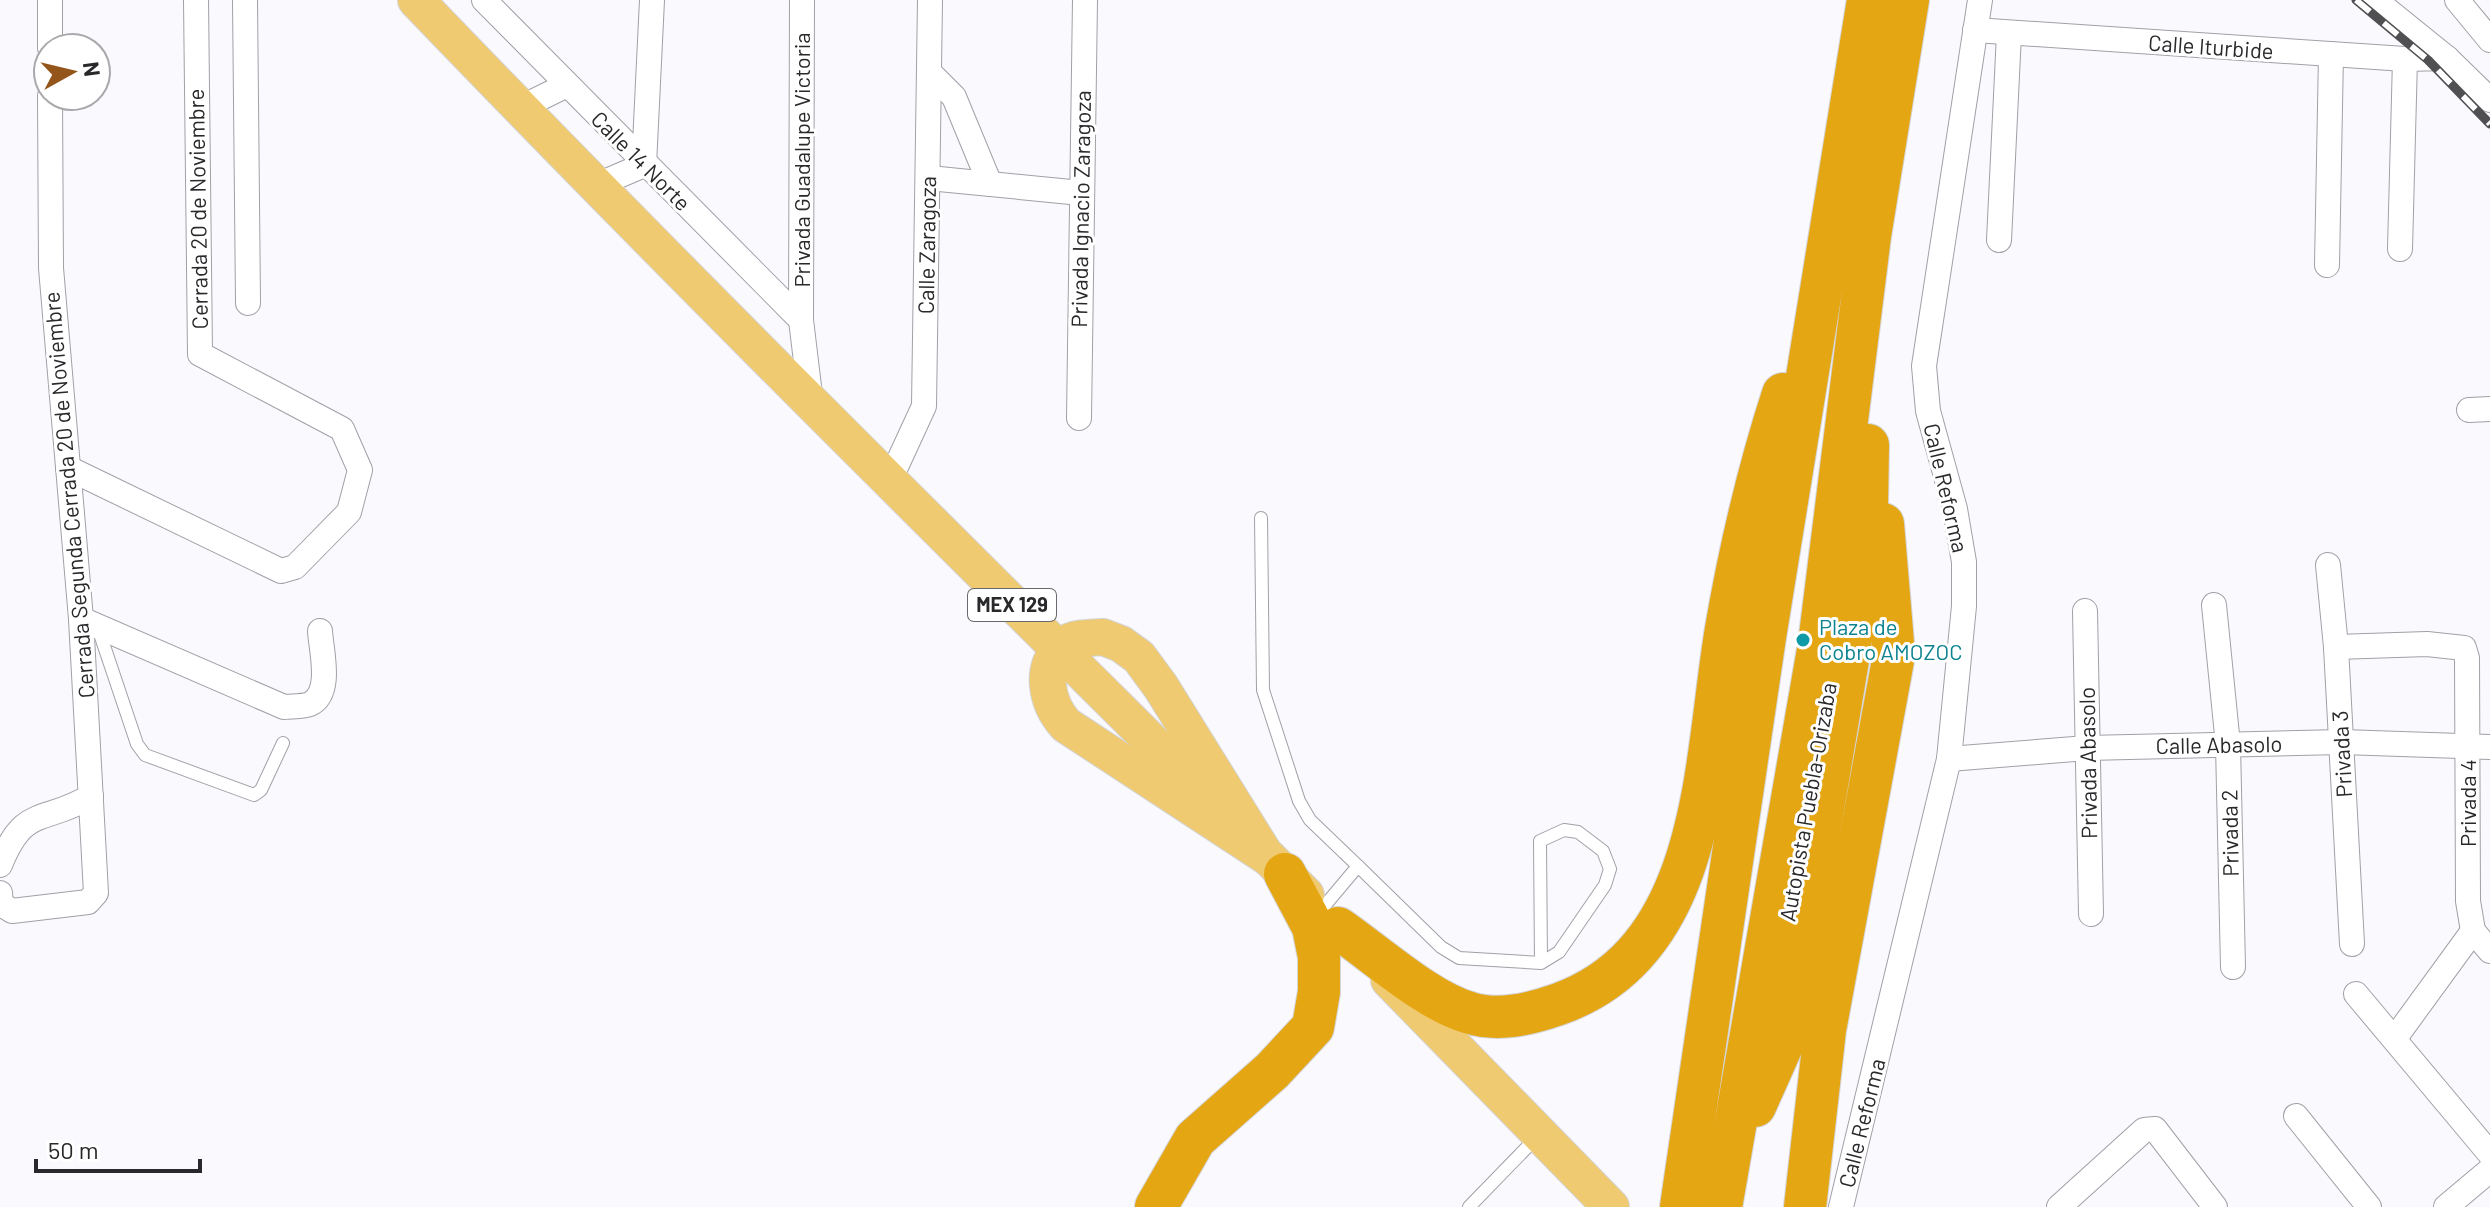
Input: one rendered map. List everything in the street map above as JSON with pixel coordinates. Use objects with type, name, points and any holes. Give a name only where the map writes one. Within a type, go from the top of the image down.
[{"type":"highway","name":"Autopista Puebla-Orizaba","points":[[1681,1207],[1767,621],[1868,0]]},
{"type":"highway","name":"Autopista Puebla-Orizaba","points":[[1724,1189],[1819,644],[1870,236],[1908,0]]},
{"type":"highway","name":"Autopista Puebla-Orizaba","points":[[1702,1064],[1721,1024],[1772,829],[1805,613],[1838,332],[1841,177]]},
{"type":"highway","points":[[1329,919],[1438,997],[1469,1013],[1488,1016],[1516,1016],[1568,1001],[1611,974],[1650,936],[1680,882],[1699,813],[1726,629],[1753,488],[1804,327],[1841,177]]},
{"type":"highway","name":"Autopista Puebla-Orizaba","points":[[1724,1189],[1784,1041],[1830,886],[1871,652],[1882,504],[1870,236]]},
{"type":"highway","name":"Autopista Puebla-Orizaba","points":[[1784,1041],[1850,648],[1867,505],[1870,236]]},
{"type":"highway","points":[[1805,1207],[1825,1030],[1894,655],[1882,504]]},
{"type":"highway","points":[[1156,1207],[1195,1139],[1272,1071],[1313,1027],[1319,992],[1319,957],[1313,927],[1276,865]]},
{"type":"main road","name":"MEX 129","points":[[416,0],[595,186],[1058,653],[1276,865],[1611,1207]]},
{"type":"main road","points":[[1058,653],[1065,644],[1078,639],[1103,637],[1121,644],[1139,657],[1276,865]]},
{"type":"street","points":[[50,0],[50,32]]},
{"type":"street","name":"Cerrada 20 de Noviembre","points":[[68,468],[281,571],[295,567],[349,512],[360,470],[342,429],[200,354],[196,0]]},
{"type":"street","points":[[245,0],[248,303]]},
{"type":"street","name":"Calle 14 Norte","points":[[484,0],[644,165],[801,320]]},
{"type":"street","points":[[595,186],[644,165],[652,0]]},
{"type":"street","name":"Privada Guadalupe Victoria","points":[[802,0],[801,320],[811,403]]},
{"type":"street","name":"Calle Zaragoza","points":[[889,482],[924,406],[930,0]]},
{"type":"street","name":"Privada Ignacio Zaragoza","points":[[1079,418],[1085,0]]},
{"type":"street","name":"Calle Reforma","points":[[1841,1207],[1949,759],[1964,606],[1964,562],[1955,509],[1928,411],[1924,366],[1980,0]]},
{"type":"street","points":[[2375,0],[2447,58],[2490,100]]},
{"type":"street","points":[[2457,0],[2490,40]]},
{"type":"street","name":"Calle Iturbide","points":[[1975,30],[2405,59],[2447,58]]},
{"type":"street","points":[[1999,240],[2009,34]]},
{"type":"street","points":[[2327,265],[2331,54]]},
{"type":"street","points":[[2400,249],[2405,59]]},
{"type":"street","points":[[930,73],[954,97],[990,184]]},
{"type":"street","points":[[520,108],[567,85]]},
{"type":"street","name":"Cerrada Segunda Cerrada 20 de Noviembre","points":[[0,893],[1,904],[12,911],[88,902],[96,893],[91,796],[89,623],[68,468],[51,268],[50,112]]},
{"type":"street","points":[[929,178],[1081,193]]},
{"type":"street","name":"Privada 3","points":[[2328,565],[2336,647],[2352,944]]},
{"type":"street","name":"Privada 2","points":[[2214,605],[2228,745],[2233,967]]},
{"type":"street","name":"Privada Abasolo","points":[[2085,611],[2091,914]]},
{"type":"street","points":[[89,623],[284,707],[310,704],[320,694],[324,680],[320,631]]},
{"type":"street","name":"Privada 4","points":[[2336,647],[2427,644],[2464,648],[2479,747],[2468,901],[2473,931]]},
{"type":"street","name":"Calle Abasolo","points":[[1949,759],[2087,748],[2342,742],[2479,747]]},
{"type":"street","points":[[0,865],[14,834],[23,824],[91,796]]},
{"type":"street","points":[[2395,1038],[2473,931],[2490,951]]},
{"type":"street","points":[[2356,994],[2490,1154]]},
{"type":"street","points":[[2296,1116],[2369,1207]]},
{"type":"street","points":[[2059,1207],[2144,1130],[2155,1129],[2215,1207]]},
{"type":"street","points":[[2446,1207],[2490,1170]]},
{"type":"lane","points":[[1261,518],[1263,690],[1299,801],[1310,820],[1441,947],[1459,958],[1541,963],[1559,952],[1605,885],[1610,869],[1603,851],[1578,832],[1564,830],[1540,841],[1541,963]]},
{"type":"lane","points":[[89,623],[137,744],[145,755],[254,795],[261,790],[283,743]]},
{"type":"lane","points":[[1329,919],[1358,866]]},
{"type":"lane","points":[[1469,1207],[1540,1134]]},
{"type":"railway","points":[[2356,0],[2428,60],[2490,124]]},
{"type":"place","name":"Plaza de Cobro AMOZOC","points":[[1803,640]]}]
